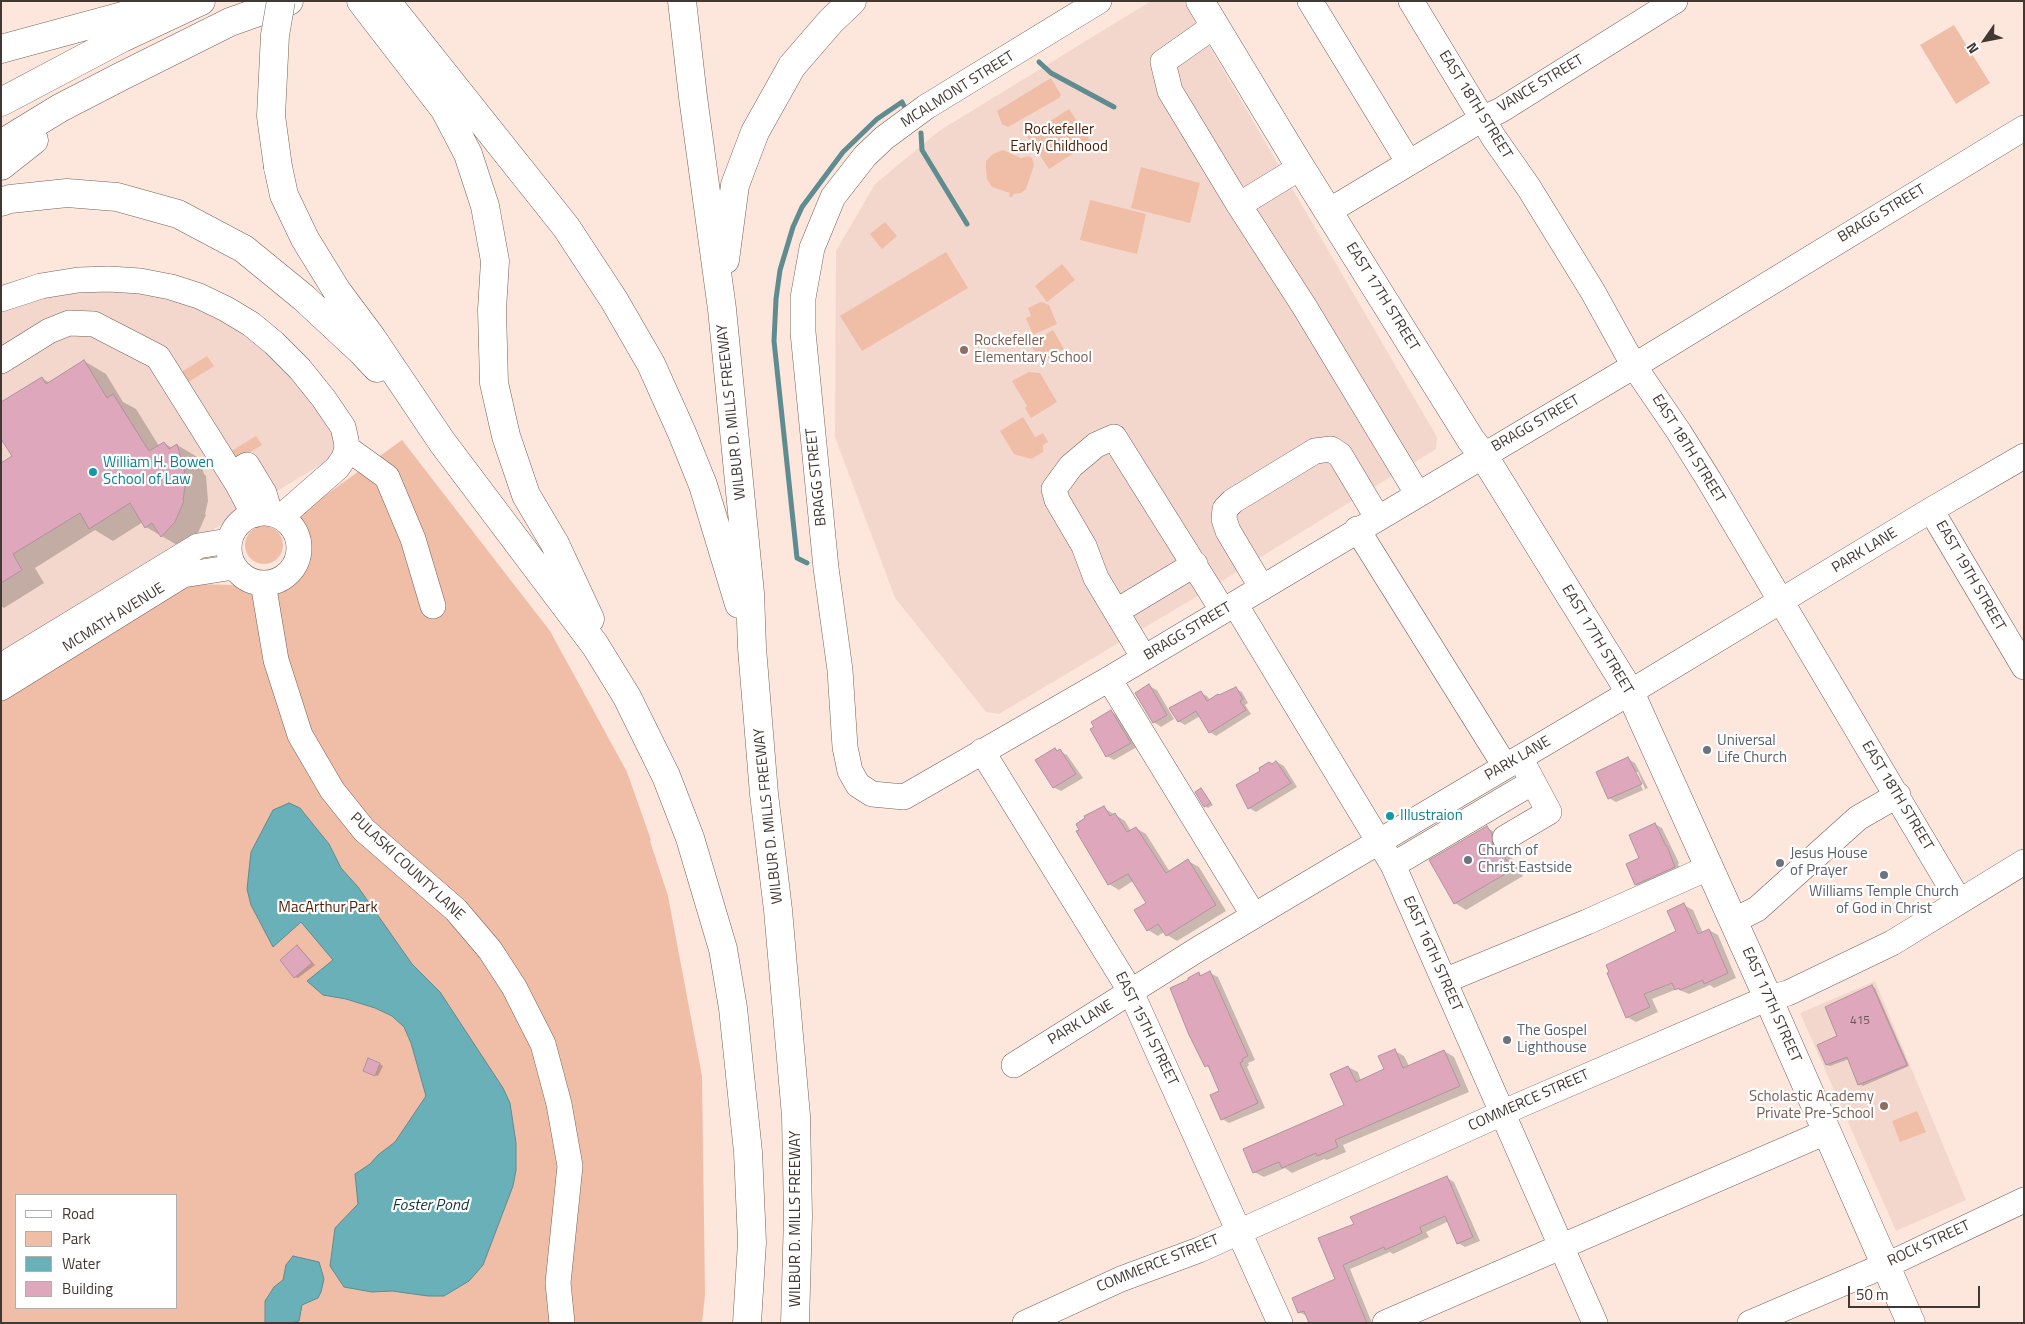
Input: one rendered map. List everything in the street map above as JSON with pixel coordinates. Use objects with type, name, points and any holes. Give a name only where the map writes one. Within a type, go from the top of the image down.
[{"type":"main road","points":[[1,49],[176,1]]},
{"type":"main road","points":[[1,102],[122,38],[201,1]]},
{"type":"main road","points":[[281,1],[275,35],[271,116],[284,195],[305,239],[336,291],[372,338],[442,442],[596,645],[627,697]]},
{"type":"main road","points":[[1,144],[60,108],[230,22],[290,1]]},
{"type":"main road","points":[[361,1],[402,38],[566,227],[614,300],[651,364],[703,485],[752,648]]},
{"type":"main road","points":[[386,1],[402,38],[445,110],[468,154],[485,206],[495,261],[492,310],[494,383],[506,436],[526,496],[555,544],[666,776],[690,838],[723,949],[738,1047],[748,1152],[752,1250],[748,1323]]},
{"type":"main road","points":[[682,1],[722,309]]},
{"type":"main road","points":[[722,309],[726,249],[735,185],[755,132],[792,66],[831,21],[852,1]]},
{"type":"main road","name":"EAST 17TH STREET","points":[[1200,1],[1470,440],[1483,455],[1630,692],[1710,867],[1911,1323]]},
{"type":"main road","points":[[1,166],[30,142],[230,22]]},
{"type":"main road","points":[[1,202],[10,199],[67,193],[118,198],[178,214],[244,249],[304,298],[362,352],[442,442]]},
{"type":"main road","name":"WILBUR D. MILLS FREEWAY","points":[[722,309],[750,593],[752,648],[764,794],[778,910],[796,1116],[798,1216],[795,1323]]},
{"type":"main road","points":[[798,1216],[812,1323]]},
{"type":"street","name":"MCALMONT STREET","points":[[833,197],[865,156],[884,138],[926,107],[1099,1]]},
{"type":"street","points":[[1310,1],[1409,163]]},
{"type":"street","name":"EAST 18TH STREET","points":[[1411,1],[1482,119],[1539,204],[1593,292],[1634,366],[1679,432],[1898,795],[1959,901]]},
{"type":"street","name":"VANCE STREET","points":[[1329,211],[1482,119],[1501,110],[1675,1]]},
{"type":"street","points":[[1214,26],[1163,62],[1170,91],[1239,205],[1304,306],[1417,493]]},
{"type":"street","name":"BRAGG STREET","points":[[833,197],[812,248],[803,298],[802,332],[826,568],[840,670],[845,747],[850,771],[858,785],[872,794],[904,797],[1229,608],[1417,493],[1634,366],[2024,128]]},
{"type":"street","points":[[1239,205],[1301,167]]},
{"type":"street","points":[[1,298],[41,286],[78,280],[109,279],[171,286],[199,296],[226,309],[250,324],[274,343],[324,399],[343,427],[347,448],[344,458],[337,468],[268,515],[247,517],[238,524],[228,541],[234,567],[252,581],[263,583],[275,581],[285,576],[293,568],[298,558],[299,546],[296,535],[290,525],[268,515]]},
{"type":"street","points":[[1,361],[49,331],[68,323],[94,324],[158,357],[232,474],[247,465],[264,493],[268,515]]},
{"type":"street","name":"EAST 16TH STREET","points":[[1116,611],[1096,578],[1084,546],[1057,500],[1054,489],[1071,466],[1096,445],[1114,437],[1195,564],[1267,660],[1393,865],[1595,1323]]},
{"type":"street","points":[[347,448],[387,477],[414,539],[433,606]]},
{"type":"street","points":[[1262,588],[1228,531],[1224,519],[1226,509],[1233,501],[1306,456],[1315,451],[1332,449],[1340,455],[1367,523],[1513,761],[1533,782],[1549,812],[1505,838]]},
{"type":"street","name":"PARK LANE","points":[[1014,1065],[1379,840],[2024,456]]},
{"type":"street","name":"EAST 19TH STREET","points":[[1931,510],[2024,667]]},
{"type":"street","name":"MCMATH AVENUE","points":[[1,666],[198,546],[228,541]]},
{"type":"street","points":[[1144,658],[1116,611],[1195,564]]},
{"type":"street","name":"MCMATH AVENUE","points":[[1,688],[184,575],[234,567]]},
{"type":"street","name":"PULASKI COUNTY LANE","points":[[263,583],[276,660],[300,735],[332,790],[364,830],[456,910],[490,950],[514,987],[543,1044],[559,1104],[570,1166],[558,1283],[562,1323]]},
{"type":"street","points":[[1109,679],[1254,916]]},
{"type":"street","name":"EAST 15TH STREET","points":[[982,751],[1131,992],[1280,1323]]},
{"type":"street","points":[[1393,865],[1533,782]]},
{"type":"street","points":[[1733,921],[1757,909],[1858,818],[1898,795]]},
{"type":"street","name":"COMMERCE STREET","points":[[1025,1323],[1121,1278],[1199,1250],[1502,1113],[1768,998],[1788,993],[1892,943],[2024,862]]},
{"type":"street","points":[[1444,981],[1587,922],[1710,867]]},
{"type":"street","points":[[1385,1323],[1826,1132]]},
{"type":"street","name":"ROCK STREET","points":[[1750,1323],[1886,1265],[2024,1200]]},
{"type":"shaded area","name":"Rockefeller Early Childhood","points":[[1151,1],[1183,1],[1437,437],[1436,449],[1201,594],[999,714],[986,712],[895,598],[835,437],[836,251],[875,184],[939,131]]},
{"type":"shaded area","points":[[97,285],[147,293],[208,308],[265,346],[308,394],[336,434],[335,456],[1,658],[1,310],[5,307]]},
{"type":"shaded area","name":"Scholastic Academy Private Pre-School","points":[[1875,981],[1966,1200],[1896,1231],[1800,1013]]},
{"type":"green space","points":[[1954,25],[1990,83],[1956,104],[1920,45]]},
{"type":"green space","points":[[1051,78],[1061,95],[1059,98],[1008,127],[1002,124],[997,111]]},
{"type":"green space","name":"Rockefeller Early Childhood","points":[[1069,109],[1091,142],[1049,169],[1027,136]]},
{"type":"green space","name":"Rockefeller Early Childhood","points":[[1003,150],[1021,158],[1028,156],[1032,158],[1034,165],[1026,189],[1021,193],[1013,194],[1012,197],[1009,197],[1010,193],[992,187],[987,179],[986,161],[993,154]]},
{"type":"green space","points":[[1141,167],[1200,183],[1190,223],[1131,208]]},
{"type":"green space","points":[[1090,200],[1146,214],[1137,254],[1080,240]]},
{"type":"green space","points":[[885,222],[897,236],[882,249],[870,234]]},
{"type":"green space","points":[[946,252],[968,288],[862,351],[840,316]]},
{"type":"green space","points":[[1062,264],[1075,280],[1047,302],[1035,286]]},
{"type":"green space","points":[[1041,302],[1049,305],[1057,324],[1033,335],[1026,318],[1031,316],[1028,308]]},
{"type":"green space","points":[[1053,330],[1064,349],[1042,362],[1030,344]]},
{"type":"green space","points":[[207,356],[214,366],[187,383],[180,373]]},
{"type":"green space","points":[[1029,372],[1040,373],[1057,402],[1031,418],[1025,408],[1027,406],[1012,381]]},
{"type":"green space","points":[[1023,417],[1035,437],[1043,433],[1048,442],[1043,445],[1043,452],[1031,459],[1014,454],[1000,431]]},
{"type":"green space","points":[[256,436],[262,445],[234,462],[228,453]]},
{"type":"green space","name":"MacArthur Park","points":[[402,440],[550,631],[627,772],[668,896],[702,1076],[705,1295],[702,1323],[1,1323],[1,702],[107,635],[193,584],[278,586],[297,567],[305,549],[301,539],[301,513]]},
{"type":"green space","points":[[264,526],[278,531],[283,545],[278,559],[264,564],[250,559],[245,545],[250,531]]},
{"type":"green space","points":[[1917,1111],[1926,1132],[1900,1142],[1892,1121]]},
{"type":"water","name":"Foster Pond","points":[[289,803],[300,808],[329,844],[341,868],[358,887],[412,964],[440,992],[503,1088],[510,1103],[516,1143],[516,1170],[513,1186],[483,1265],[469,1281],[444,1296],[428,1296],[392,1291],[372,1292],[344,1287],[330,1266],[335,1228],[358,1204],[355,1174],[370,1164],[395,1142],[426,1096],[411,1043],[404,1027],[392,1016],[375,1008],[346,999],[323,995],[307,981],[333,960],[301,922],[273,947],[251,905],[247,889],[251,852],[273,810]]},
{"type":"water","points":[[293,1256],[319,1262],[324,1279],[321,1292],[318,1298],[302,1305],[299,1321],[291,1323],[265,1323],[265,1301],[274,1287],[283,1280],[286,1265]]},
{"type":"building","name":"William H. Bowen School of Law","points":[[84,360],[107,398],[113,394],[149,451],[164,442],[169,449],[177,444],[182,462],[184,462],[184,501],[175,522],[161,537],[152,523],[145,528],[130,503],[89,529],[80,513],[13,554],[22,570],[1,583],[1,463],[12,456],[1,439],[1,402],[42,377],[46,384]]},
{"type":"building","points":[[1149,684],[1167,715],[1153,723],[1135,693]]},
{"type":"building","points":[[1236,687],[1243,699],[1240,701],[1246,710],[1209,733],[1196,711],[1178,722],[1169,708],[1201,691],[1207,701],[1218,694]]},
{"type":"building","points":[[1111,710],[1131,743],[1106,757],[1090,729],[1094,727],[1091,722]]},
{"type":"building","points":[[1055,748],[1057,751],[1060,749],[1076,774],[1053,788],[1035,760]]},
{"type":"building","points":[[1628,757],[1642,784],[1608,799],[1596,772]]},
{"type":"building","points":[[1276,761],[1291,783],[1248,809],[1236,785],[1260,771],[1259,768],[1269,762],[1272,764]]},
{"type":"building","points":[[1201,788],[1211,803],[1204,807],[1195,792]]},
{"type":"building","points":[[1104,806],[1110,816],[1115,813],[1127,832],[1136,827],[1166,873],[1188,859],[1216,905],[1166,936],[1158,924],[1147,931],[1134,910],[1146,903],[1128,874],[1108,885],[1076,831],[1079,830],[1076,824],[1085,818],[1084,816]]},
{"type":"building","points":[[1655,823],[1675,867],[1635,885],[1626,864],[1639,858],[1629,835]]},
{"type":"building","name":"Church of Christ Eastside","points":[[1487,826],[1492,834],[1493,846],[1502,852],[1512,870],[1454,904],[1429,860]]},
{"type":"building","points":[[1684,903],[1698,934],[1709,929],[1728,973],[1704,984],[1703,980],[1680,990],[1679,988],[1675,990],[1672,983],[1644,994],[1650,1007],[1626,1018],[1607,973],[1609,972],[1606,965],[1676,931],[1667,911]]},
{"type":"building","points":[[297,945],[312,963],[294,978],[280,960]]},
{"type":"building","points":[[1210,971],[1248,1056],[1242,1059],[1243,1061],[1240,1063],[1258,1103],[1221,1120],[1210,1095],[1219,1091],[1208,1065],[1205,1067],[1189,1035],[1170,988],[1188,980],[1188,978],[1199,972],[1200,976]]},
{"type":"building","name":"Scholastic Academy Private Pre-School","points":[[1872,985],[1907,1065],[1858,1085],[1847,1057],[1826,1065],[1817,1045],[1837,1036],[1825,1007]]},
{"type":"building","points":[[1395,1049],[1403,1068],[1444,1050],[1460,1086],[1335,1140],[1338,1147],[1317,1156],[1316,1153],[1282,1168],[1279,1162],[1253,1173],[1243,1149],[1344,1105],[1330,1074],[1348,1066],[1356,1082],[1384,1069],[1378,1056]]},
{"type":"building","points":[[368,1058],[380,1063],[375,1076],[363,1071]]},
{"type":"building","points":[[1447,1176],[1473,1237],[1457,1244],[1445,1216],[1420,1227],[1422,1233],[1385,1250],[1384,1247],[1343,1265],[1367,1323],[1309,1323],[1304,1311],[1298,1313],[1292,1298],[1335,1279],[1318,1238],[1354,1224],[1350,1217]]},
{"type":"waterway","points":[[1039,62],[1051,73],[1114,107]]},
{"type":"waterway","points":[[807,563],[797,558],[774,341],[776,299],[780,270],[793,227],[802,207],[843,152],[877,119],[902,102],[904,106]]},
{"type":"waterway","points":[[921,133],[922,150],[967,224]]},
{"type":"place","name":"Rockefeller Elementary School","points":[[964,350]]},
{"type":"place","name":"William H. Bowen School of Law","points":[[93,472]]},
{"type":"place","name":"Universal Life Church","points":[[1707,750]]},
{"type":"place","name":"Illustraion","points":[[1390,816]]},
{"type":"place","name":"Church of Christ Eastside","points":[[1468,860]]},
{"type":"place","name":"Jesus House of Prayer","points":[[1780,863]]},
{"type":"place","name":"Williams Temple Church of God in Christ","points":[[1884,875]]},
{"type":"place","name":"The Gospel Lighthouse","points":[[1507,1040]]},
{"type":"place","name":"Scholastic Academy Private Pre-School","points":[[1884,1106]]}]
